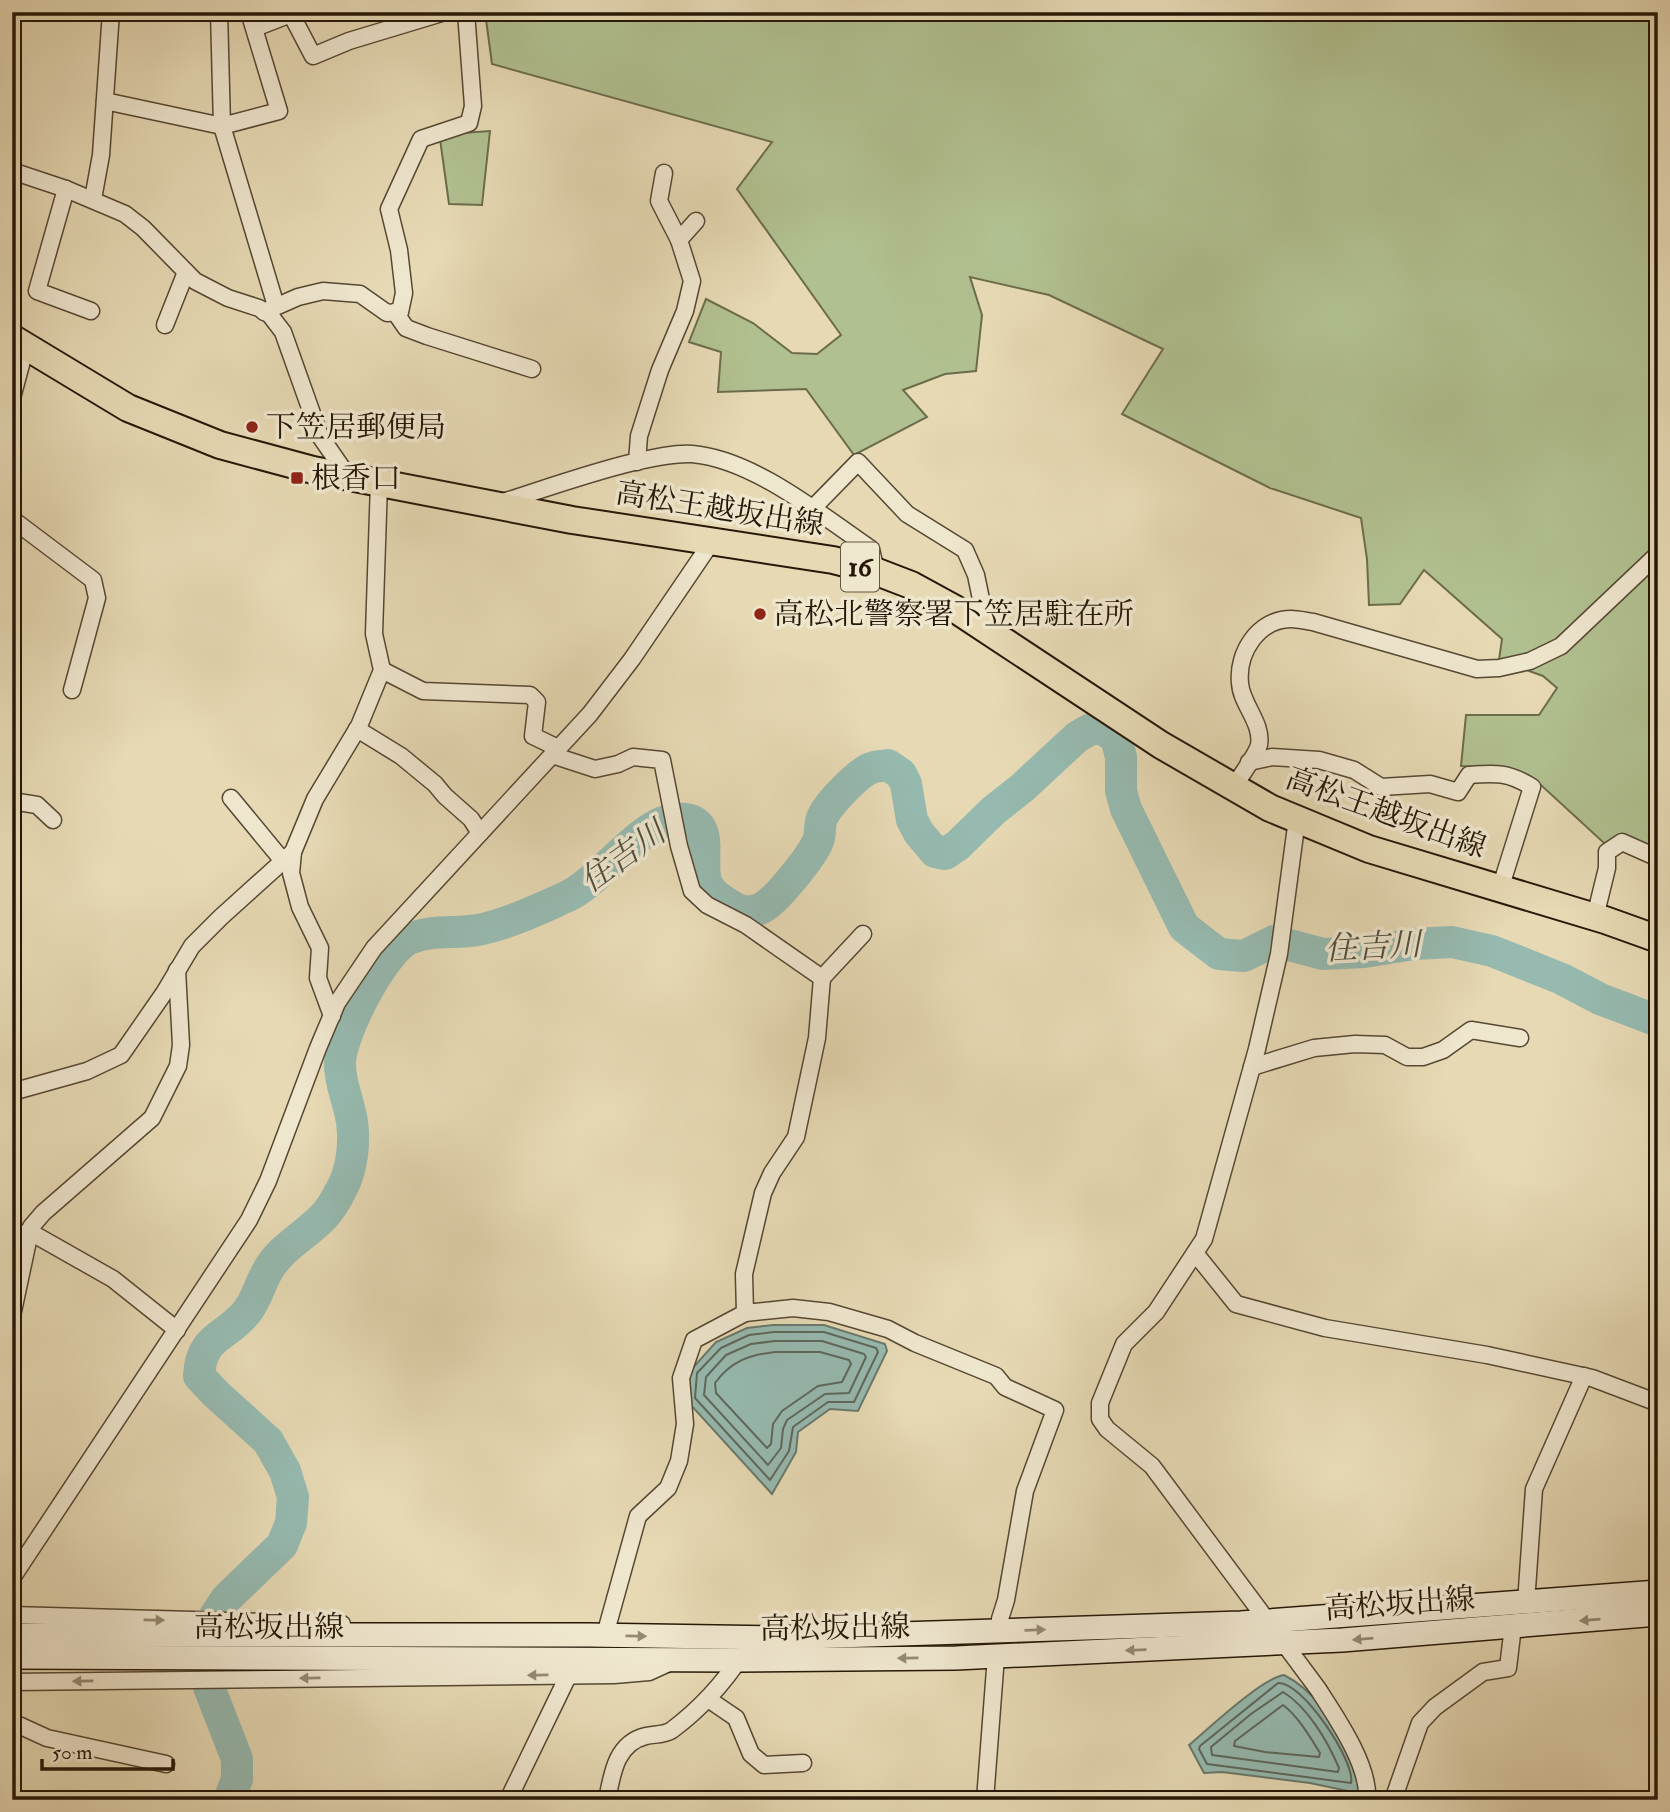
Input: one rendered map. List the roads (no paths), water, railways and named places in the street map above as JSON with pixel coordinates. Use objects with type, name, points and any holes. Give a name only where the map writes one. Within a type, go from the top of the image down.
[{"type":"main road","name":"高松王越坂出線","points":[[19,342],[139,412],[220,445],[349,478],[572,520],[833,560],[876,572],[911,585],[977,624],[1161,745],[1270,808],[1369,849],[1595,917],[1658,939]]},
{"type":"main road","name":"高松坂出線","points":[[12,1657],[596,1635],[751,1638],[1266,1621],[1658,1592]]},
{"type":"main road","name":"高松坂出線","points":[[12,1635],[272,1647],[739,1660],[996,1656],[1285,1643],[1658,1614]]},
{"type":"street","points":[[93,199],[101,155],[111,12]]},
{"type":"street","points":[[219,12],[222,126],[270,309],[283,332],[320,436],[349,478]]},
{"type":"street","points":[[105,101],[222,126],[279,111],[252,20],[292,14],[313,56],[349,41],[445,12]]},
{"type":"street","points":[[12,171],[65,188],[125,214],[144,228],[195,281],[212,291],[270,309],[298,297],[323,291],[360,293],[387,313],[400,312],[404,293],[399,250],[389,209],[421,139],[468,122],[473,106],[466,12]]},
{"type":"street","points":[[637,462],[639,436],[656,383],[685,311],[692,281],[679,240],[659,201],[664,173]]},
{"type":"street","points":[[65,188],[37,291],[91,311]]},
{"type":"street","points":[[679,240],[696,221]]},
{"type":"street","points":[[165,325],[186,272]]},
{"type":"street","points":[[395,312],[406,328],[532,369]]},
{"type":"street","points":[[12,398],[19,342]]},
{"type":"street","points":[[494,505],[599,471],[658,457],[691,454],[721,460],[759,475],[870,549],[876,572]]},
{"type":"street","points":[[812,509],[858,462],[907,514],[965,550],[976,575],[982,604],[977,624]]},
{"type":"street","points":[[12,1092],[87,1071],[121,1055],[192,946],[288,857],[315,799],[357,729],[382,670],[374,634],[379,483]]},
{"type":"street","points":[[12,519],[93,580],[97,598],[72,691]]},
{"type":"street","points":[[12,1578],[248,1220],[268,1181],[331,1016],[354,975],[374,948],[590,714],[632,659],[713,540]]},
{"type":"street","points":[[1234,787],[1259,746],[1258,732],[1240,685],[1242,661],[1251,640],[1268,626],[1289,619],[1313,622],[1477,669],[1500,668],[1530,661],[1561,646],[1658,554]]},
{"type":"street","points":[[382,670],[423,691],[530,695],[537,702],[533,736],[555,752],[595,769],[634,757],[662,760],[679,846],[692,891],[707,905],[746,925],[822,978]]},
{"type":"street","points":[[357,729],[401,756],[435,783],[445,796],[471,819],[480,833]]},
{"type":"street","points":[[1249,762],[1272,757],[1319,760],[1354,769],[1381,787],[1430,784],[1458,792],[1469,775],[1500,773],[1516,777],[1532,787],[1500,889]]},
{"type":"street","points":[[231,798],[288,857],[300,907],[320,948],[318,978],[331,1016]]},
{"type":"street","points":[[12,801],[37,805],[52,820]]},
{"type":"street","points":[[1297,819],[1279,954],[1252,1067],[1204,1239],[1156,1312],[1125,1344],[1100,1403],[1100,1419],[1107,1429],[1152,1466],[1285,1643],[1341,1727],[1358,1762],[1368,1792],[1367,1800]]},
{"type":"street","points":[[1595,917],[1607,852],[1622,842],[1658,858]]},
{"type":"street","points":[[745,1313],[744,1274],[763,1193],[796,1138],[817,1038],[822,978],[863,934]]},
{"type":"street","points":[[12,1316],[30,1232],[43,1213],[152,1118],[178,1066],[181,1045],[177,970]]},
{"type":"street","points":[[1252,1067],[1314,1048],[1355,1044],[1385,1045],[1407,1057],[1423,1057],[1443,1051],[1471,1030],[1520,1038]]},
{"type":"street","points":[[12,1236],[30,1232],[113,1279],[177,1330]]},
{"type":"street","points":[[1195,1253],[1236,1304],[1325,1328],[1487,1355],[1584,1376],[1658,1403]]},
{"type":"street","points":[[12,1615],[565,1629],[596,1635],[638,1516],[668,1488],[679,1461],[685,1424],[681,1378],[694,1339],[745,1313],[793,1308],[829,1312],[888,1329],[996,1376],[1005,1387],[1055,1410],[1025,1491],[1006,1600],[1000,1619],[1001,1631]]},
{"type":"street","points":[[1526,1603],[1534,1489],[1584,1376]]},
{"type":"street","points":[[1393,1800],[1420,1723],[1435,1707],[1483,1672],[1508,1668],[1513,1626]]},
{"type":"street","points":[[607,1800],[615,1760],[635,1739],[669,1733],[708,1699],[729,1676],[751,1638]]},
{"type":"street","points":[[985,1800],[996,1656]]},
{"type":"street","points":[[12,1682],[649,1672],[677,1660]]},
{"type":"street","points":[[508,1800],[569,1674]]},
{"type":"street","points":[[708,1699],[736,1718],[751,1754],[764,1765],[803,1763]]},
{"type":"street","points":[[12,1722],[47,1738],[166,1764]]},
{"type":"water","points":[[824,1325],[885,1344],[887,1351],[858,1411],[830,1409],[798,1432],[796,1452],[772,1494],[688,1402],[690,1371],[716,1342],[747,1328]]},
{"type":"water","points":[[1284,1675],[1314,1698],[1331,1718],[1349,1751],[1362,1794],[1310,1783],[1222,1772],[1204,1773],[1189,1745],[1249,1694],[1274,1678]]},
{"type":"waterway","name":"住吉川","points":[[229,1800],[237,1779],[237,1759],[209,1687],[215,1616],[226,1599],[282,1545],[291,1523],[293,1497],[285,1471],[268,1441],[199,1376],[201,1363],[204,1353],[214,1340],[249,1309],[275,1259],[325,1215],[345,1182],[352,1157],[353,1130],[340,1072],[342,1052],[355,1016],[375,976],[409,939],[426,934],[489,927],[566,897],[592,879],[648,830],[675,819],[689,820],[698,825],[704,843],[705,877],[712,892],[738,909],[749,912],[757,910],[776,896],[809,857],[818,841],[822,818],[836,798],[858,776],[877,766],[888,765],[901,774],[906,784],[912,820],[919,833],[935,852],[945,854],[1077,737],[1091,729],[1103,729],[1116,738],[1121,757],[1121,791],[1126,809],[1184,927],[1219,954],[1244,956],[1274,941],[1323,954],[1452,942],[1492,951],[1562,979],[1600,999],[1658,1021]]},
{"type":"place","name":"下笠居郵便局","points":[[252,427]]},
{"type":"place","name":"根香口","points":[[297,478]]},
{"type":"place","name":"高松北警察署下笠居駐在所","points":[[760,614]]}]
